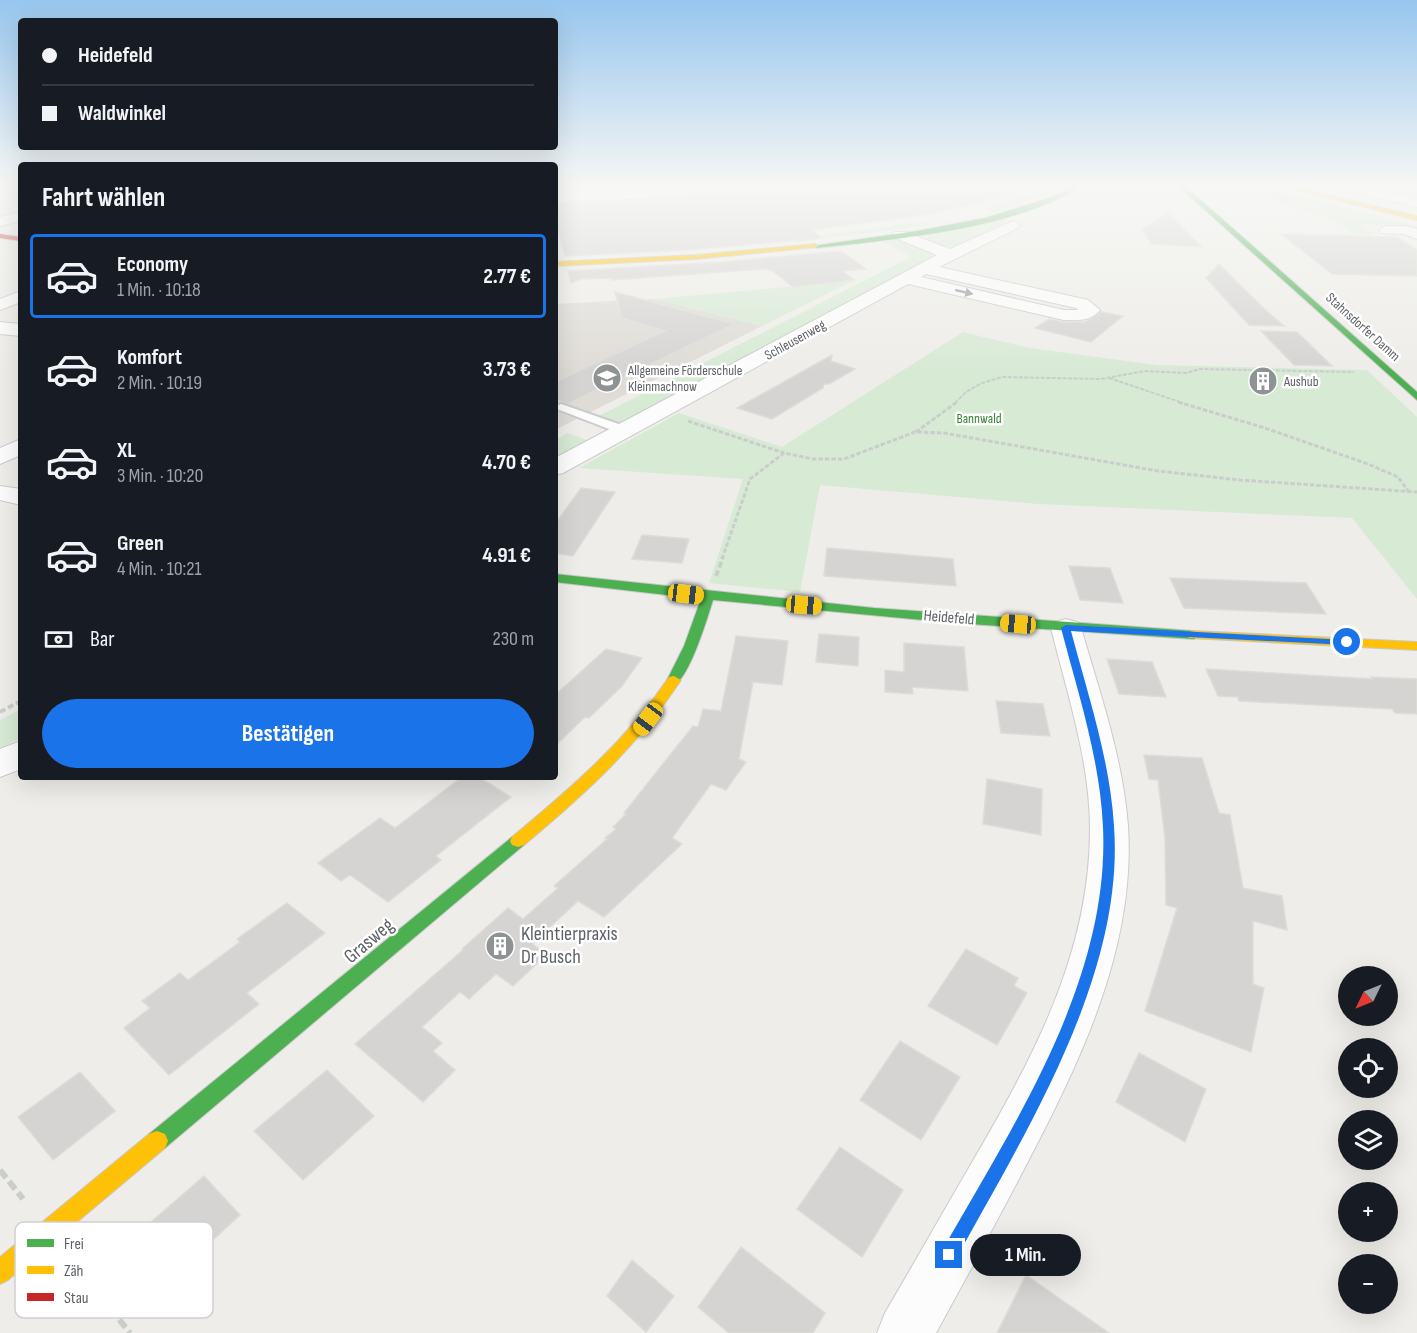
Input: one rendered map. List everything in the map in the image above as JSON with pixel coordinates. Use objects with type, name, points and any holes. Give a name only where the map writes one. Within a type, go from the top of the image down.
[{"type":"street","points":[[558,264],[699,256],[783,247]]},
{"type":"street","points":[[931,247],[950,255]]},
{"type":"street","name":"Schleusenweg","points":[[558,466],[966,247]]},
{"type":"street","name":"Stahnsdorfer Damm","points":[[1250,247],[1417,397]]},
{"type":"street","points":[[916,274],[1082,304],[1091,310],[1084,315],[1064,315],[916,274]]},
{"type":"street","points":[[0,305],[18,297]]},
{"type":"street","points":[[0,328],[18,330]]},
{"type":"street","points":[[0,457],[18,448]]},
{"type":"street","points":[[0,493],[18,496]]},
{"type":"street","name":"Heidefeld","points":[[558,578],[708,597],[1066,628],[1417,646]]},
{"type":"street","name":"Grasweg","points":[[60,1222],[603,770],[636,736],[661,702],[685,661],[708,597]]},
{"type":"street","points":[[905,1333],[1035,1100],[1088,978],[1101,922],[1107,878],[1109,829],[1103,774],[1066,628]]},
{"type":"street","points":[[0,765],[18,755]]},
{"type":"street","name":"Grasweg","points":[[0,1272],[15,1260]]},
{"type":"lane","points":[[561,407],[626,431]]},
{"type":"path","points":[[662,412],[784,453],[813,459],[844,459],[915,432],[958,401],[966,392],[982,383],[1002,377],[1089,380],[1145,371],[1186,374],[1200,369],[1358,372]]},
{"type":"path","points":[[1108,377],[1162,398],[1265,428],[1368,464],[1398,477],[1409,492]]},
{"type":"path","points":[[915,432],[944,433],[1158,471],[1240,480],[1417,492]]},
{"type":"path","points":[[708,597],[750,479],[784,453]]},
{"type":"path","points":[[0,712],[18,703]]},
{"type":"shaded area","name":"Allgemeine Förderschule Kleinmachnow","points":[[655,299],[762,326],[558,428],[558,304]]},
{"type":"green space","points":[[894,247],[918,247],[937,254],[933,261],[623,423],[599,416],[911,257]]},
{"type":"green space","points":[[853,281],[762,326],[655,299]]},
{"type":"green space","name":"Bannwald","points":[[963,332],[1030,348],[1156,365],[1367,370],[1417,417],[1417,599],[1352,518],[1039,504],[820,485],[800,592],[709,583],[743,479],[579,468],[679,413],[782,447]]},
{"type":"green space","points":[[568,433],[589,441],[558,457],[558,438]]},
{"type":"green space","points":[[18,711],[18,740],[0,749],[0,720]]},
{"type":"building","points":[[563,247],[719,247],[688,250],[565,256]]},
{"type":"building","points":[[1298,247],[1413,247],[1417,250],[1417,276],[1332,274]]},
{"type":"building","points":[[841,251],[866,269],[843,271],[854,280],[793,287],[773,271],[765,269],[612,280],[611,278],[581,279],[571,283],[568,271],[723,262]]},
{"type":"building","points":[[1219,264],[1284,326],[1249,325],[1206,278]]},
{"type":"building","points":[[615,292],[734,324],[568,404],[558,400],[558,381],[665,331],[622,318]]},
{"type":"building","points":[[1101,312],[1123,316],[1091,342],[1035,328],[1049,319],[1084,322]]},
{"type":"building","points":[[1261,331],[1297,332],[1332,366],[1294,365]]},
{"type":"building","points":[[832,355],[831,361],[855,369],[829,384],[824,384],[823,388],[772,419],[737,408]]},
{"type":"building","points":[[581,488],[615,492],[573,556],[558,554],[558,520]]},
{"type":"building","points":[[642,535],[689,539],[682,563],[632,559]]},
{"type":"building","points":[[827,548],[953,559],[956,586],[824,576]]},
{"type":"building","points":[[1069,566],[1110,568],[1123,603],[1080,600]]},
{"type":"building","points":[[1170,578],[1306,583],[1326,614],[1184,608]]},
{"type":"building","points":[[819,634],[859,637],[858,666],[816,662]]},
{"type":"building","points":[[736,636],[788,641],[782,685],[753,682],[739,759],[746,762],[726,790],[711,784],[672,838],[682,844],[604,917],[578,901],[532,944],[547,954],[513,986],[496,974],[469,999],[460,992],[422,1027],[442,1043],[433,1051],[455,1070],[423,1102],[355,1044],[508,908],[523,919],[558,888],[554,886],[607,839],[605,838],[616,829],[613,827],[626,814],[624,813],[693,726],[698,727],[703,709],[721,711]]},
{"type":"building","points":[[904,643],[964,647],[968,691],[912,687],[913,694],[885,692],[885,670],[904,672]]},
{"type":"building","points":[[606,649],[642,658],[622,686],[589,718],[585,717],[558,743],[558,692]]},
{"type":"building","points":[[1107,659],[1152,662],[1166,697],[1119,694]]},
{"type":"building","points":[[1206,669],[1373,679],[1371,677],[1417,679],[1417,714],[1395,713],[1392,709],[1239,701],[1238,697],[1218,696]]},
{"type":"building","points":[[996,701],[1043,704],[1050,736],[1001,733]]},
{"type":"building","points":[[1144,755],[1202,758],[1219,813],[1230,815],[1243,888],[1282,896],[1287,930],[1253,921],[1253,984],[1264,988],[1251,1052],[1145,1011],[1177,908],[1166,905],[1165,839],[1158,780],[1149,779]]},
{"type":"building","points":[[987,779],[1042,789],[1041,835],[983,824]]},
{"type":"building","points":[[458,780],[484,780],[511,797],[436,856],[441,860],[388,902],[350,875],[341,881],[318,863],[380,818],[395,828]]},
{"type":"building","points":[[287,903],[325,933],[247,993],[259,1004],[169,1075],[124,1028],[150,1008],[142,1001],[180,973],[188,980],[240,942],[237,939]]},
{"type":"building","points":[[966,949],[1018,978],[1014,986],[1027,993],[997,1045],[928,1006]]},
{"type":"building","points":[[900,1041],[960,1077],[921,1140],[860,1100]]},
{"type":"building","points":[[1139,1053],[1206,1089],[1185,1142],[1116,1102]]},
{"type":"building","points":[[327,1070],[374,1116],[303,1180],[254,1131]]},
{"type":"building","points":[[80,1072],[115,1111],[53,1160],[18,1117]]},
{"type":"building","points":[[840,1147],[903,1190],[862,1257],[797,1209]]},
{"type":"building","points":[[204,1176],[240,1215],[213,1240],[213,1222],[151,1222]]},
{"type":"building","points":[[741,1247],[825,1313],[813,1333],[729,1333],[698,1307]]},
{"type":"building","points":[[632,1260],[674,1296],[646,1332],[607,1296]]},
{"type":"building","points":[[1026,1275],[1109,1333],[997,1333]]},
{"type":"traffic: fast","points":[[1250,247],[1417,397]]},
{"type":"traffic: fast","points":[[558,578],[874,612],[1194,635]]},
{"type":"traffic: fast","points":[[674,680],[691,646],[708,597]]},
{"type":"traffic: fast","points":[[157,1141],[518,841]]},
{"type":"traffic: slow","points":[[558,264],[696,257],[803,247]]},
{"type":"traffic: slow","points":[[1194,635],[1417,646]]},
{"type":"traffic: slow","points":[[518,841],[603,768],[640,728],[674,680]]},
{"type":"traffic: slow","points":[[60,1222],[157,1141]]},
{"type":"traffic: slow","points":[[0,1272],[15,1259]]},
{"type":"place","name":"Allgemeine Förderschule Kleinmachnow","points":[[607,378]]},
{"type":"place","name":"Aushub","points":[[1263,381]]},
{"type":"place","name":"Kleintierpraxis Dr Busch","points":[[500,946]]},
{"type":"route","points":[[949,1255],[1035,1100],[1088,978],[1101,922],[1107,878],[1109,829],[1103,774],[1066,628],[1347,642]]}]
